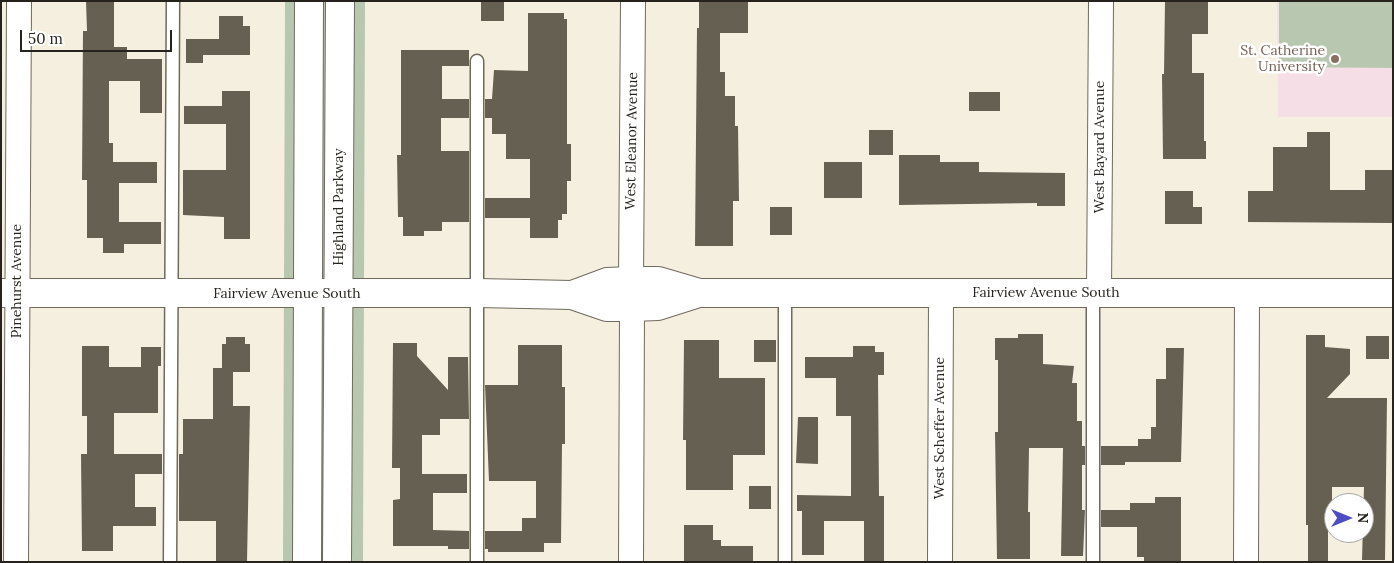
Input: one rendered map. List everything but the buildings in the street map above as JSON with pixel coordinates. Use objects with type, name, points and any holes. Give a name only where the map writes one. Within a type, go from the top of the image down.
[{"type":"street","name":"Pinehurst Avenue","points":[[16,562],[9,293],[19,1]]},
{"type":"street","points":[[307,562],[309,1]]},
{"type":"street","name":"Highland Parkway","points":[[337,562],[340,1]]},
{"type":"street","name":"West Eleanor Avenue","points":[[631,562],[633,1]]},
{"type":"street","name":"West Bayard Avenue","points":[[1096,293],[1101,1]]},
{"type":"street","name":"Fairview Avenue South","points":[[9,293],[478,293],[572,295],[607,282],[631,294],[658,281],[699,293],[1393,293]]},
{"type":"street","name":"West Scheffer Avenue","points":[[940,562],[941,293]]},
{"type":"street","points":[[1246,562],[1247,294]]},
{"type":"lane","points":[[170,562],[173,1]]},
{"type":"lane","points":[[477,61],[477,562]]},
{"type":"lane","points":[[784,562],[785,293]]},
{"type":"lane","points":[[1093,562],[1096,293]]},
{"type":"shaded area","name":"St. Catherine University","points":[[1277,1],[1393,1],[1393,117],[1278,117]]},
{"type":"green space","points":[[285,1],[365,1],[363,562],[283,562]]},
{"type":"green space","points":[[1279,1],[1393,1],[1393,68],[1279,67]]},
{"type":"place","name":"St. Catherine University","points":[[1335,59]]}]
